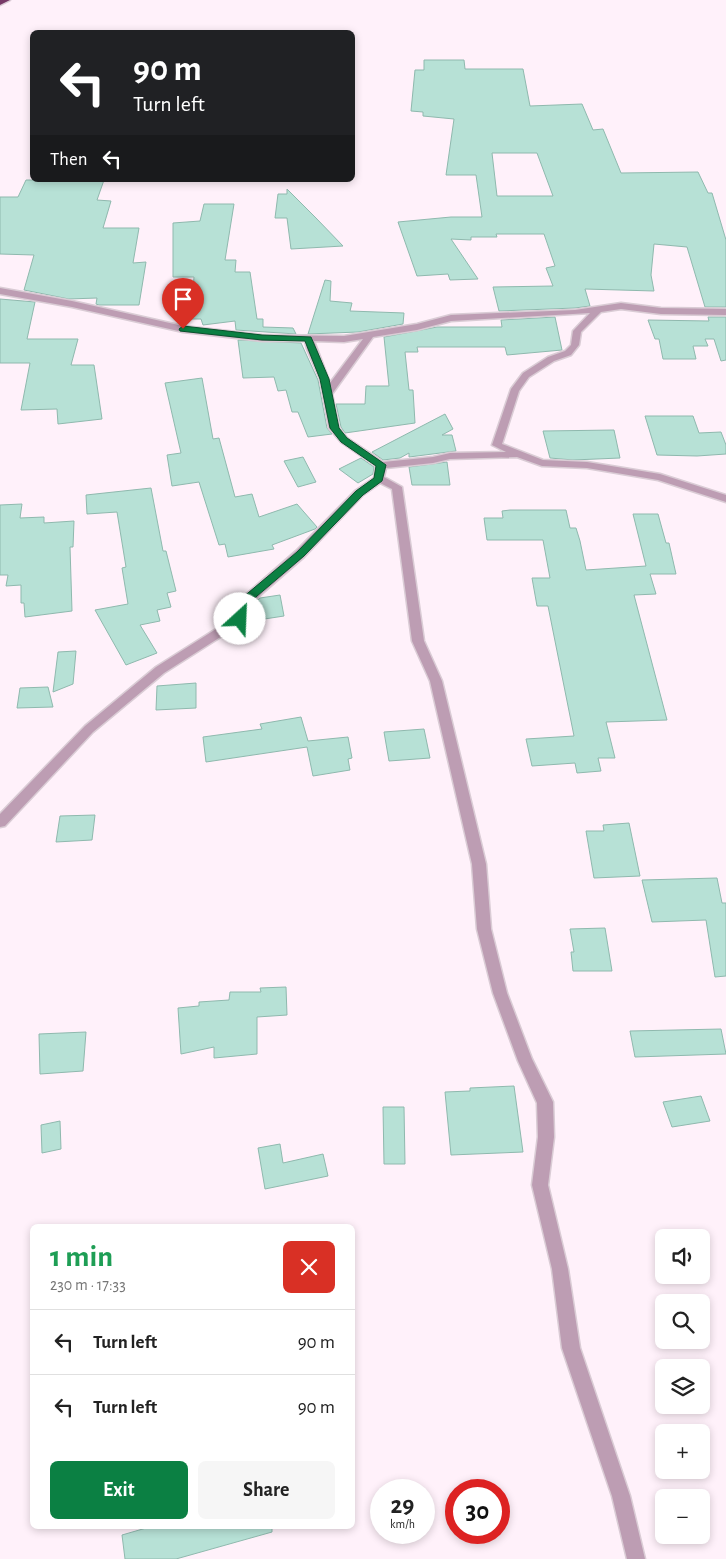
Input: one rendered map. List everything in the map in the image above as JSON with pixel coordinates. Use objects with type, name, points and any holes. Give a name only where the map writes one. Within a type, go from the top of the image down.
[{"type":"highway","points":[[0,3],[6,0]]},
{"type":"street","points":[[0,291],[72,304],[183,329],[262,338],[344,339],[451,318],[575,313],[621,306],[662,311],[726,312]]},
{"type":"street","points":[[497,445],[514,391],[526,375],[551,359],[568,353],[575,345],[577,331],[598,310]]},
{"type":"street","points":[[328,393],[370,335]]},
{"type":"street","points":[[308,338],[328,393],[334,428],[344,440],[381,465],[433,460],[497,445],[542,463],[587,465],[660,477],[726,499]]},
{"type":"street","points":[[450,456],[518,455]]},
{"type":"street","points":[[0,822],[89,729],[160,670],[240,619],[246,601],[300,554],[360,493],[379,479],[381,465]]},
{"type":"street","points":[[379,479],[397,487],[418,641],[436,681],[463,792],[479,864],[484,929],[500,993],[526,1062],[546,1102],[546,1137],[540,1185],[560,1269],[572,1348],[621,1496],[636,1559]]},
{"type":"building","points":[[424,60],[464,60],[465,69],[523,69],[530,106],[582,104],[593,130],[603,129],[621,173],[698,172],[708,193],[712,193],[726,240],[726,307],[705,307],[687,247],[654,244],[651,275],[654,291],[585,289],[590,306],[575,308],[499,311],[493,287],[553,286],[546,268],[555,266],[544,234],[496,234],[497,237],[471,237],[471,240],[451,239],[478,279],[450,280],[448,274],[417,276],[398,222],[451,217],[482,217],[476,175],[446,175],[454,119],[423,116],[423,112],[411,111],[415,70],[424,70]],"holes":[[[492,153],[537,153],[553,196],[497,196]]]},
{"type":"building","points":[[26,180],[30,180],[30,182],[103,182],[97,200],[111,201],[103,228],[139,228],[133,263],[146,262],[139,305],[99,305],[96,304],[97,298],[69,299],[24,290],[34,255],[0,254],[0,197],[18,197]]},
{"type":"building","points":[[287,189],[343,246],[291,249],[287,218],[275,218],[278,194],[287,194]]},
{"type":"building","points":[[204,204],[234,204],[225,260],[236,260],[235,272],[250,272],[257,319],[263,319],[263,327],[293,328],[296,334],[236,330],[235,321],[203,325],[201,319],[191,319],[194,277],[173,277],[173,223],[200,221]]},
{"type":"building","points":[[325,280],[331,281],[330,301],[352,303],[350,311],[404,313],[403,324],[358,332],[308,334]]},
{"type":"building","points":[[0,299],[35,302],[27,339],[78,339],[71,365],[94,365],[102,419],[58,424],[57,409],[21,410],[30,363],[0,363]]},
{"type":"building","points":[[555,317],[562,350],[507,355],[505,347],[417,347],[418,352],[405,352],[409,390],[413,390],[415,423],[345,433],[341,427],[336,404],[365,404],[366,386],[389,386],[384,337],[437,327],[502,327],[501,320]]},
{"type":"building","points":[[708,317],[726,317],[726,360],[721,361],[714,339],[705,339],[708,346],[693,346],[696,359],[663,359],[659,339],[655,339],[648,320],[709,321]]},
{"type":"building","points":[[238,340],[301,343],[318,380],[327,428],[332,434],[308,437],[298,412],[292,412],[286,390],[278,391],[274,377],[243,378]]},
{"type":"building","points":[[202,378],[213,439],[219,438],[235,497],[252,494],[259,517],[297,504],[317,527],[315,529],[272,545],[274,549],[228,557],[225,544],[219,545],[199,482],[172,486],[167,455],[181,453],[165,383]]},
{"type":"building","points":[[445,414],[453,429],[442,435],[452,435],[456,451],[409,457],[409,453],[400,458],[383,460],[372,452]]},
{"type":"building","points":[[645,416],[693,416],[699,433],[721,432],[726,445],[726,454],[697,456],[657,455]]},
{"type":"building","points":[[614,430],[620,458],[573,460],[550,458],[543,431]]},
{"type":"building","points":[[303,457],[316,482],[298,487],[284,461]]},
{"type":"building","points":[[361,458],[374,467],[373,474],[358,483],[339,469]]},
{"type":"building","points":[[447,462],[450,485],[412,485],[409,467]]},
{"type":"building","points":[[151,488],[163,551],[166,551],[176,591],[167,593],[171,607],[157,610],[160,621],[140,625],[157,653],[126,665],[95,610],[128,604],[122,568],[126,567],[117,512],[87,514],[86,495]]},
{"type":"building","points":[[22,504],[20,518],[44,517],[44,523],[74,521],[73,547],[70,547],[72,611],[25,617],[24,603],[21,603],[21,585],[6,586],[8,575],[0,575],[0,505]]},
{"type":"building","points":[[566,510],[570,528],[576,528],[586,570],[646,566],[633,514],[658,514],[666,543],[669,543],[676,574],[650,574],[656,594],[634,595],[667,720],[606,722],[615,758],[598,758],[601,771],[577,773],[575,763],[532,766],[526,739],[574,736],[548,606],[537,606],[532,578],[550,578],[543,540],[487,540],[484,518],[503,518],[502,511]]},
{"type":"building","points":[[280,595],[284,616],[258,620],[254,603],[260,598]]},
{"type":"building","points":[[76,651],[73,684],[53,692],[58,652]]},
{"type":"building","points":[[196,683],[196,708],[156,710],[157,686]]},
{"type":"building","points":[[48,687],[53,707],[17,708],[20,688]]},
{"type":"building","points":[[301,717],[308,741],[348,737],[352,758],[348,759],[350,770],[313,776],[307,747],[206,762],[203,737],[262,729],[260,724]]},
{"type":"building","points":[[424,729],[430,758],[389,761],[384,732]]},
{"type":"building","points":[[95,815],[92,840],[56,842],[60,816]]},
{"type":"building","points":[[629,823],[640,876],[594,878],[586,831],[604,831],[603,825]]},
{"type":"building","points":[[717,878],[722,903],[726,903],[726,976],[715,977],[706,920],[652,922],[642,880]]},
{"type":"building","points":[[605,928],[612,971],[573,971],[571,952],[574,952],[570,929]]},
{"type":"building","points":[[286,987],[287,1015],[257,1017],[257,1054],[214,1058],[214,1047],[181,1054],[178,1008],[199,1006],[199,1002],[229,1000],[230,992],[261,992],[260,988]]},
{"type":"building","points":[[721,1029],[726,1054],[635,1057],[630,1031]]},
{"type":"building","points":[[86,1032],[83,1071],[40,1074],[39,1034]]},
{"type":"building","points":[[514,1086],[523,1152],[451,1155],[445,1092],[470,1091],[470,1088]]},
{"type":"building","points":[[701,1096],[710,1121],[672,1127],[663,1102]]},
{"type":"building","points":[[383,1107],[404,1107],[405,1164],[384,1164]]},
{"type":"building","points":[[60,1121],[61,1149],[42,1153],[41,1125]]},
{"type":"building","points":[[280,1144],[283,1163],[323,1154],[328,1176],[265,1189],[258,1148]]},
{"type":"building","points":[[143,1529],[272,1529],[272,1532],[176,1559],[125,1559],[122,1535]]},
{"type":"route","points":[[183,329],[262,338],[308,338],[325,379],[328,405],[334,428],[344,440],[360,449],[381,465],[379,479],[360,493],[300,554],[246,601],[240,619]]}]
